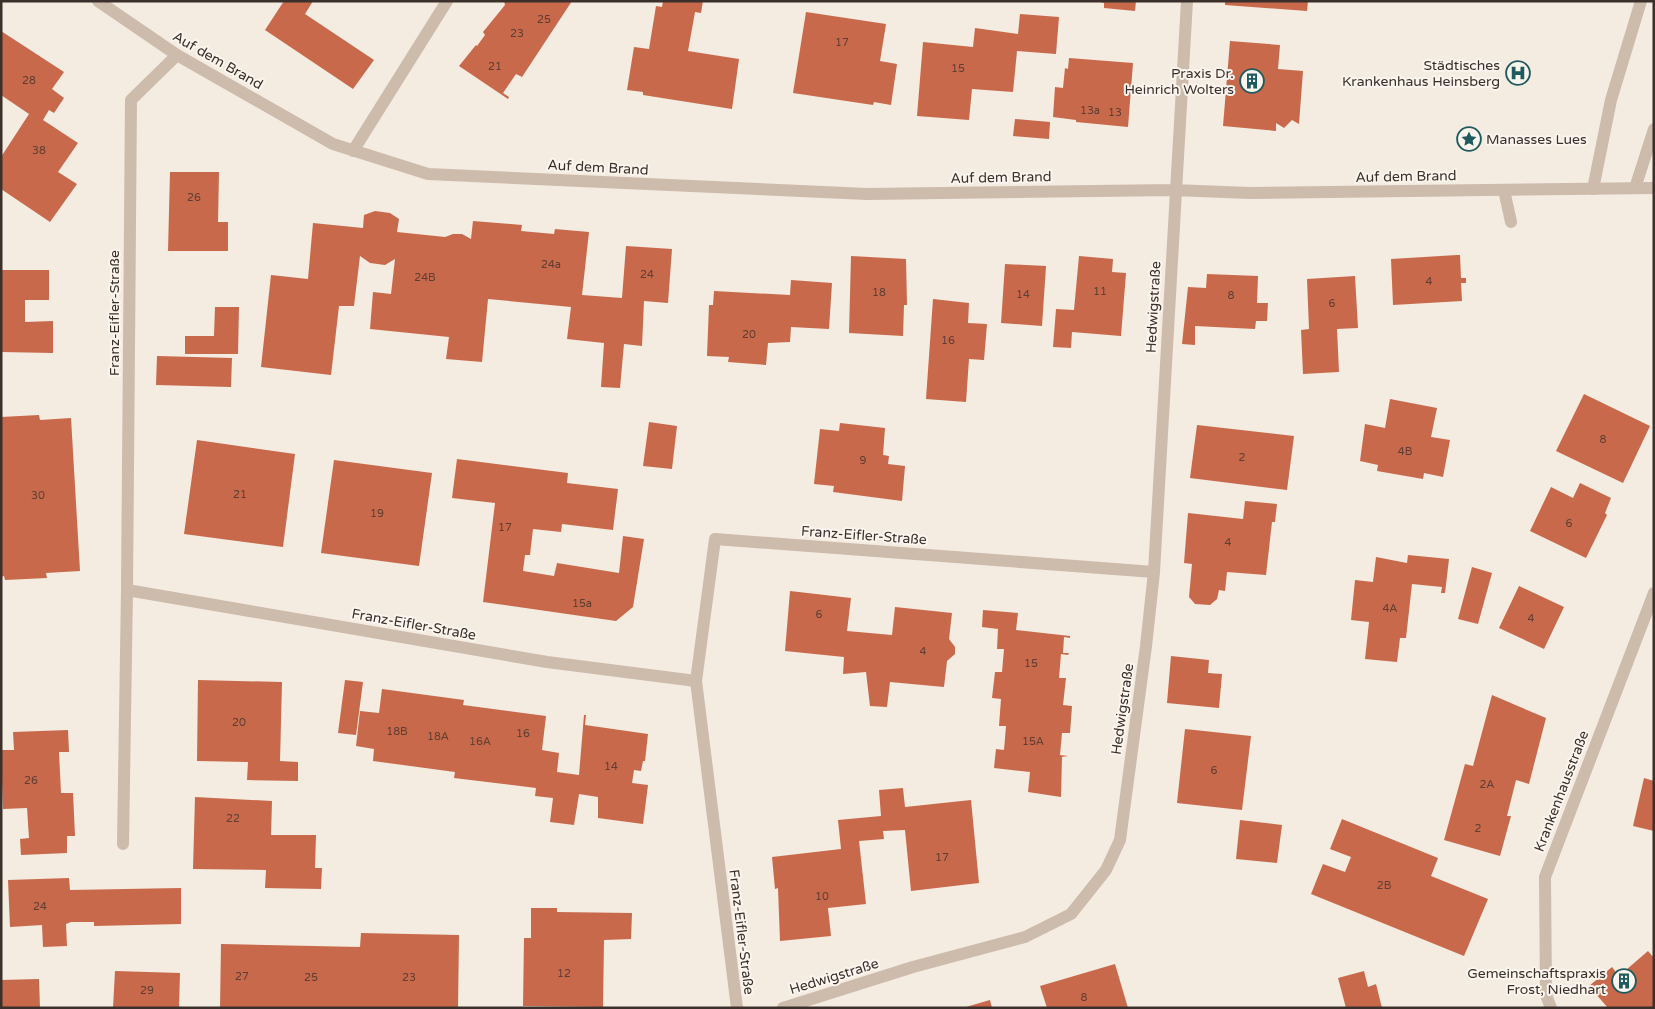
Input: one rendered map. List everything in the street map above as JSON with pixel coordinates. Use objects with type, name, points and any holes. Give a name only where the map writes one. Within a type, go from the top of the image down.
[{"type":"street","name":"Auf dem Brand","points":[[98,1],[177,55],[333,144],[428,174],[867,194],[1174,190],[1249,193],[1654,188]]},
{"type":"street","points":[[353,150],[447,1]]},
{"type":"street","name":"Hedwigstraße","points":[[783,1008],[913,968],[1025,937],[1071,914],[1106,870],[1120,840],[1154,572],[1174,190],[1187,1]]},
{"type":"street","points":[[1593,188],[1611,100],[1641,1]]},
{"type":"street","name":"Franz-Eifler-Straße","points":[[123,844],[127,590],[130,100],[177,55]]},
{"type":"street","points":[[1635,188],[1654,128]]},
{"type":"street","points":[[1504,190],[1511,222]]},
{"type":"street","name":"Franz-Eifler-Straße","points":[[737,1008],[696,681],[715,539],[1154,572]]},
{"type":"street","name":"Franz-Eifler-Straße","points":[[127,590],[547,662],[696,681]]},
{"type":"street","name":"Krankenhausstraße","points":[[1551,1008],[1546,995],[1545,877],[1654,593]]},
{"type":"building","points":[[284,1],[313,1],[305,14],[374,60],[353,89],[265,30]]},
{"type":"building","points":[[504,1],[572,1],[522,77],[516,74],[503,93],[509,97],[508,99],[459,66],[485,35],[483,32],[505,5]]},
{"type":"building","points":[[663,1],[703,1],[701,13],[695,12],[688,51],[739,59],[732,109],[643,95],[643,92],[627,90],[634,47],[649,49],[656,6],[662,7]]},
{"type":"building","points":[[1097,1],[1136,1],[1135,11],[1104,8],[1104,3]]},
{"type":"building","points":[[1225,1],[1308,1],[1307,11],[1225,5]]},
{"type":"building","points":[[806,12],[886,24],[880,61],[897,64],[891,105],[874,102],[873,105],[793,93]]},
{"type":"building","points":[[1020,14],[1059,17],[1056,54],[1017,51],[1013,92],[972,89],[969,120],[917,116],[923,42],[973,47],[975,28],[1018,34]]},
{"type":"building","points":[[1,31],[64,72],[52,89],[64,98],[54,113],[49,110],[43,120],[78,143],[58,172],[77,184],[50,222],[1,189],[1,157],[29,114],[1,95]]},
{"type":"building","name":"Praxis Dr. Heinrich Wolters","points":[[1230,41],[1280,45],[1278,69],[1303,71],[1299,124],[1292,120],[1284,128],[1276,123],[1276,131],[1223,126]]},
{"type":"building","points":[[1069,58],[1133,63],[1128,127],[1076,122],[1076,120],[1053,117],[1055,87],[1063,88],[1065,68],[1068,69]]},
{"type":"building","points":[[1015,119],[1050,122],[1049,139],[1013,136]]},
{"type":"building","points":[[170,172],[219,172],[218,222],[228,222],[228,251],[168,251]]},
{"type":"building","points":[[375,211],[390,213],[399,219],[397,232],[445,237],[453,234],[462,234],[471,239],[473,221],[522,225],[521,231],[554,234],[555,229],[589,232],[582,295],[622,298],[626,246],[672,249],[668,303],[644,301],[642,346],[624,344],[620,388],[601,387],[604,343],[567,339],[571,307],[488,299],[482,362],[446,359],[449,337],[370,329],[373,292],[391,294],[395,259],[385,265],[370,263],[360,256],[354,306],[339,306],[331,375],[261,367],[271,275],[308,279],[313,223],[363,228],[364,215]]},
{"type":"building","points":[[1460,255],[1461,278],[1466,278],[1466,283],[1461,283],[1462,301],[1393,305],[1391,259]]},
{"type":"building","points":[[851,256],[906,259],[907,305],[904,305],[903,336],[849,333]]},
{"type":"building","points":[[1079,256],[1113,259],[1112,272],[1126,273],[1121,336],[1072,332],[1071,348],[1053,347],[1056,309],[1074,310]]},
{"type":"building","points":[[1005,264],[1046,266],[1042,326],[1001,323]]},
{"type":"building","points":[[1,270],[49,270],[49,300],[25,300],[25,322],[53,321],[53,353],[1,352]]},
{"type":"building","points":[[1207,274],[1258,276],[1257,303],[1268,303],[1267,321],[1256,321],[1255,329],[1195,326],[1195,345],[1182,344],[1188,287],[1206,288]]},
{"type":"building","points":[[1355,276],[1358,328],[1337,329],[1339,372],[1303,374],[1301,330],[1309,329],[1307,279]]},
{"type":"building","points":[[791,280],[832,283],[829,329],[791,327],[790,342],[768,343],[766,365],[728,362],[729,357],[707,356],[709,305],[713,305],[714,291],[790,295]]},
{"type":"building","points":[[933,299],[969,303],[968,323],[987,324],[984,360],[969,359],[966,402],[926,399]]},
{"type":"building","points":[[215,307],[239,307],[238,354],[185,354],[185,336],[214,336]]},
{"type":"building","points":[[157,356],[232,358],[231,387],[156,385]]},
{"type":"building","points":[[1584,394],[1650,426],[1623,483],[1556,451]]},
{"type":"building","points":[[1390,399],[1437,408],[1431,437],[1450,440],[1443,477],[1424,473],[1423,479],[1377,471],[1378,465],[1360,461],[1365,424],[1385,428]]},
{"type":"building","points":[[39,415],[40,420],[71,418],[80,571],[46,573],[47,578],[5,580],[4,576],[1,577],[1,417]]},
{"type":"building","points":[[649,422],[677,426],[672,469],[643,466]]},
{"type":"building","points":[[840,423],[885,428],[883,455],[889,456],[888,464],[905,466],[902,501],[833,492],[834,486],[814,484],[820,429],[839,431]]},
{"type":"building","points":[[1197,425],[1294,436],[1287,490],[1190,478]]},
{"type":"building","points":[[197,440],[295,454],[283,547],[184,534]]},
{"type":"building","points":[[457,459],[568,473],[567,483],[618,489],[613,530],[562,524],[561,532],[533,529],[530,555],[525,555],[523,571],[554,576],[557,563],[619,573],[623,536],[644,539],[633,607],[616,621],[483,602],[495,503],[452,498]]},
{"type":"building","points":[[334,460],[432,473],[419,566],[321,553]]},
{"type":"building","points":[[1580,483],[1611,498],[1605,513],[1607,515],[1586,558],[1530,531],[1551,487],[1573,498]]},
{"type":"building","points":[[1245,501],[1277,504],[1275,522],[1272,522],[1266,575],[1227,572],[1225,591],[1219,590],[1217,599],[1210,605],[1195,604],[1189,597],[1192,564],[1184,563],[1188,513],[1243,519]]},
{"type":"building","points":[[1408,555],[1449,559],[1445,593],[1441,593],[1442,587],[1412,584],[1406,638],[1400,638],[1397,662],[1365,659],[1369,622],[1351,620],[1355,580],[1373,582],[1376,557],[1407,563]]},
{"type":"building","points":[[1472,567],[1492,573],[1478,624],[1458,619]]},
{"type":"building","points":[[1519,586],[1564,607],[1544,649],[1499,628]]},
{"type":"building","points":[[790,591],[851,598],[847,631],[892,635],[895,607],[952,613],[949,639],[955,647],[955,654],[947,661],[944,687],[890,682],[887,707],[870,706],[866,672],[843,674],[844,657],[785,651]]},
{"type":"building","points":[[983,610],[1018,613],[1016,630],[1070,636],[1070,638],[1064,637],[1063,653],[1069,653],[1068,655],[1061,654],[1059,678],[1066,678],[1063,705],[1072,706],[1070,733],[1062,733],[1060,755],[1068,756],[1062,757],[1061,797],[1028,792],[1030,772],[994,768],[996,749],[1004,750],[1006,726],[999,726],[1001,699],[992,698],[995,672],[1002,672],[1004,649],[997,649],[998,629],[982,627]]},
{"type":"building","points":[[1171,656],[1209,660],[1208,673],[1222,674],[1219,708],[1167,703]]},
{"type":"building","points":[[198,680],[282,682],[280,761],[298,762],[298,781],[247,780],[248,762],[197,761]]},
{"type":"building","points":[[345,680],[363,682],[356,735],[338,733]]},
{"type":"building","points":[[382,689],[464,700],[463,705],[546,716],[542,750],[559,753],[557,772],[579,775],[584,715],[586,715],[585,725],[648,734],[645,761],[643,761],[641,771],[634,770],[632,783],[648,785],[643,824],[598,818],[598,797],[579,794],[574,825],[550,822],[553,798],[535,796],[536,788],[454,778],[455,772],[373,761],[374,749],[356,746],[360,711],[379,713]]},
{"type":"building","points":[[1492,695],[1546,718],[1529,784],[1516,780],[1507,816],[1511,816],[1500,856],[1444,840],[1465,764],[1473,766]]},
{"type":"building","points":[[1185,729],[1251,736],[1242,810],[1177,803]]},
{"type":"building","points":[[68,730],[69,752],[59,752],[61,793],[73,793],[75,836],[67,836],[67,853],[21,855],[20,839],[29,838],[27,808],[3,809],[1,750],[14,750],[13,732]]},
{"type":"building","points":[[1644,778],[1654,781],[1654,831],[1633,826]]},
{"type":"building","points":[[903,788],[905,807],[971,800],[979,883],[911,891],[905,830],[883,831],[884,839],[859,841],[866,904],[828,908],[831,936],[780,941],[778,888],[775,889],[772,857],[841,849],[838,820],[881,816],[879,790]]},
{"type":"building","points":[[195,797],[272,801],[271,835],[316,835],[315,868],[322,868],[321,889],[265,888],[266,870],[193,869]]},
{"type":"building","points":[[1342,819],[1438,858],[1431,876],[1488,899],[1464,956],[1311,894],[1323,864],[1345,872],[1351,857],[1330,849]]},
{"type":"building","points":[[1240,820],[1282,825],[1277,863],[1236,859]]},
{"type":"building","points":[[69,878],[70,890],[181,888],[181,924],[94,926],[94,922],[71,922],[66,924],[67,946],[43,947],[42,925],[10,927],[8,880]]},
{"type":"building","points":[[531,908],[557,908],[557,912],[632,913],[631,939],[604,940],[603,1007],[523,1006],[524,938],[531,938]]},
{"type":"building","points":[[361,933],[459,935],[458,1008],[220,1008],[221,944],[360,947]]},
{"type":"building","name":"Gemeinschaftspraxis Frost, Niedhart","points":[[1648,951],[1654,958],[1654,1008],[1608,1008],[1589,986],[1612,967],[1619,976]]},
{"type":"building","points":[[1115,964],[1128,1008],[1047,1008],[1040,986]]},
{"type":"building","points":[[115,971],[180,973],[179,1008],[113,1008]]},
{"type":"building","points":[[1364,971],[1368,987],[1376,984],[1382,1008],[1346,1008],[1338,978]]},
{"type":"building","points":[[39,979],[40,1008],[1,1008],[1,980]]},
{"type":"building","points":[[990,1000],[992,1008],[966,1008],[966,1007]]},
{"type":"place","name":"Städtisches Krankenhaus Heinsberg","points":[[1518,73]]},
{"type":"place","name":"Praxis Dr. Heinrich Wolters","points":[[1252,81]]},
{"type":"place","name":"Manasses Lues","points":[[1469,139]]},
{"type":"place","name":"Gemeinschaftspraxis Frost, Niedhart","points":[[1624,981]]}]
